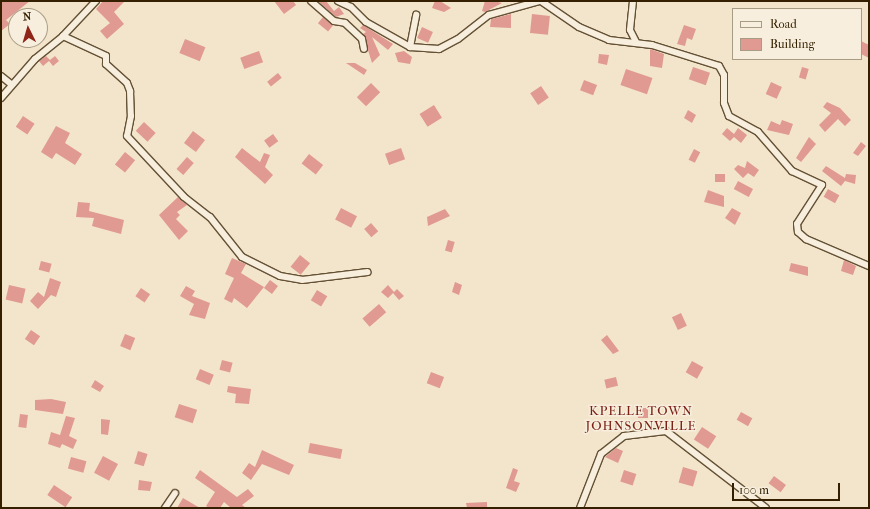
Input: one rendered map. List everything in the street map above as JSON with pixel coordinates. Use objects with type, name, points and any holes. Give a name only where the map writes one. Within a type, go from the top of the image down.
[{"type":"street","points":[[1,98],[11,84],[63,36],[96,1]]},
{"type":"street","points":[[311,1],[334,21],[340,20],[362,39],[364,49]]},
{"type":"street","points":[[338,1],[351,7],[366,22],[410,47],[439,49],[458,39],[489,15],[540,1],[578,28],[609,40],[636,42],[719,66],[724,75],[724,103],[729,116],[758,132],[792,171],[822,185],[797,224],[798,232],[806,239],[869,266]]},
{"type":"street","points":[[633,1],[630,30],[636,42]]},
{"type":"street","points":[[410,47],[416,15]]},
{"type":"street","points":[[63,36],[106,56],[106,64],[127,83],[130,91],[131,116],[126,136],[184,197],[210,217],[242,256],[280,276],[302,280],[368,272]]},
{"type":"street","points":[[1,76],[11,84]]},
{"type":"street","points":[[580,508],[601,454],[624,436],[666,432],[766,508]]},
{"type":"street","points":[[164,508],[175,493]]},
{"type":"building","points":[[1,1],[30,1],[21,8],[8,8],[8,18],[6,20],[8,22],[8,26],[1,31]]},
{"type":"building","points":[[103,1],[125,1],[114,12],[124,24],[107,39],[100,31],[110,23],[96,9]]},
{"type":"building","points":[[274,1],[293,1],[296,5],[284,14]]},
{"type":"building","points":[[318,1],[326,1],[334,11],[339,7],[344,14],[336,17]]},
{"type":"building","points":[[435,1],[440,1],[451,8],[444,12],[432,8]]},
{"type":"building","points":[[485,1],[502,3],[485,12],[482,11]]},
{"type":"building","points":[[511,14],[511,28],[490,27],[491,19]]},
{"type":"building","points":[[532,14],[550,16],[548,35],[530,33]]},
{"type":"building","points":[[323,17],[333,25],[328,31],[318,23]]},
{"type":"building","points":[[363,25],[393,44],[388,50],[372,37],[380,55],[372,63],[363,34],[366,32],[360,28]]},
{"type":"building","points":[[684,25],[696,29],[692,40],[687,38],[685,46],[677,44]]},
{"type":"building","points":[[422,27],[433,32],[428,43],[417,38]]},
{"type":"building","points":[[185,39],[205,47],[200,61],[179,53]]},
{"type":"building","points":[[862,42],[869,45],[869,58],[862,54]]},
{"type":"building","points":[[650,49],[664,54],[662,68],[650,66]]},
{"type":"building","points":[[259,51],[263,62],[244,69],[240,58]]},
{"type":"building","points":[[404,51],[412,57],[410,64],[398,62],[395,53]]},
{"type":"building","points":[[599,54],[609,55],[607,65],[598,63]]},
{"type":"building","points":[[46,56],[50,60],[55,56],[59,61],[53,66],[49,61],[43,66],[39,61]]},
{"type":"building","points":[[346,63],[355,63],[367,70],[364,75]]},
{"type":"building","points":[[693,67],[710,73],[706,85],[689,79]]},
{"type":"building","points":[[802,67],[809,69],[806,80],[799,78]]},
{"type":"building","points":[[626,69],[652,78],[647,94],[620,85]]},
{"type":"building","points":[[278,73],[282,78],[271,86],[267,82]]},
{"type":"building","points":[[584,80],[597,85],[593,95],[580,90]]},
{"type":"building","points":[[771,82],[782,87],[777,99],[766,94]]},
{"type":"building","points":[[371,83],[380,92],[366,106],[357,97]]},
{"type":"building","points":[[541,86],[549,98],[538,105],[530,93]]},
{"type":"building","points":[[827,102],[840,108],[851,120],[845,126],[838,119],[825,132],[819,125],[831,113],[823,107]]},
{"type":"building","points":[[434,105],[442,118],[428,127],[420,114]]},
{"type":"building","points":[[688,110],[696,115],[692,123],[684,118]]},
{"type":"building","points":[[23,116],[35,124],[27,135],[16,127]]},
{"type":"building","points":[[782,120],[793,124],[789,135],[767,130],[771,121],[780,125]]},
{"type":"building","points":[[144,122],[156,133],[148,142],[136,131]]},
{"type":"building","points":[[56,126],[70,133],[65,143],[82,154],[75,165],[56,153],[52,159],[41,152]]},
{"type":"building","points":[[727,128],[734,134],[738,128],[747,135],[741,143],[734,137],[730,141],[722,134]]},
{"type":"building","points":[[193,131],[205,140],[196,152],[184,143]]},
{"type":"building","points":[[273,134],[278,141],[269,148],[264,140]]},
{"type":"building","points":[[809,137],[816,144],[801,162],[796,158]]},
{"type":"building","points":[[861,142],[866,146],[858,156],[853,153]]},
{"type":"building","points":[[242,148],[260,162],[264,153],[270,155],[265,167],[273,175],[265,184],[235,157]]},
{"type":"building","points":[[401,148],[405,159],[389,165],[385,154]]},
{"type":"building","points":[[694,149],[700,152],[695,163],[689,160]]},
{"type":"building","points":[[125,152],[135,160],[125,173],[115,164]]},
{"type":"building","points":[[309,154],[323,165],[316,175],[302,163]]},
{"type":"building","points":[[187,157],[194,163],[183,175],[177,169]]},
{"type":"building","points":[[747,161],[759,170],[754,177],[748,173],[743,178],[734,169],[738,165],[745,168]]},
{"type":"building","points":[[826,166],[845,178],[846,174],[856,175],[855,184],[845,181],[841,186],[822,171]]},
{"type":"building","points":[[715,174],[725,174],[725,182],[715,182]]},
{"type":"building","points":[[738,181],[753,189],[749,197],[734,189]]},
{"type":"building","points":[[828,189],[839,195],[835,203],[824,197]]},
{"type":"building","points":[[708,190],[724,196],[724,207],[704,202]]},
{"type":"building","points":[[178,197],[187,205],[177,212],[180,215],[176,219],[188,231],[179,240],[159,215]]},
{"type":"building","points":[[78,202],[90,203],[89,211],[124,220],[121,234],[92,226],[94,218],[76,217]]},
{"type":"building","points":[[341,208],[357,216],[351,228],[335,220]]},
{"type":"building","points":[[732,208],[741,213],[735,225],[725,218]]},
{"type":"building","points":[[445,209],[450,216],[428,226],[427,217]]},
{"type":"building","points":[[371,223],[378,231],[371,237],[364,229]]},
{"type":"building","points":[[448,240],[455,242],[452,253],[445,251]]},
{"type":"building","points":[[300,255],[310,263],[301,275],[291,267]]},
{"type":"building","points":[[232,258],[246,264],[241,273],[264,287],[247,308],[234,298],[232,303],[224,299],[234,278],[225,274]]},
{"type":"building","points":[[844,260],[856,266],[853,275],[841,271]]},
{"type":"building","points":[[41,261],[52,264],[49,273],[39,270]]},
{"type":"building","points":[[791,263],[808,267],[808,276],[789,271]]},
{"type":"building","points":[[50,278],[61,282],[56,297],[51,295],[38,309],[30,301],[38,292],[44,297]]},
{"type":"building","points":[[270,280],[278,286],[272,294],[264,288]]},
{"type":"building","points":[[455,282],[462,285],[459,295],[452,292]]},
{"type":"building","points":[[9,285],[26,289],[22,303],[6,300]]},
{"type":"building","points":[[388,285],[394,292],[397,289],[404,296],[399,300],[393,293],[388,298],[381,292]]},
{"type":"building","points":[[186,286],[195,291],[192,296],[210,303],[205,319],[189,315],[194,304],[180,296]]},
{"type":"building","points":[[141,288],[150,294],[145,302],[135,296]]},
{"type":"building","points":[[317,290],[327,296],[321,306],[311,300]]},
{"type":"building","points":[[379,304],[386,312],[370,327],[362,318]]},
{"type":"building","points":[[681,313],[687,326],[678,330],[672,317]]},
{"type":"building","points":[[31,330],[40,336],[34,345],[25,339]]},
{"type":"building","points":[[125,334],[135,338],[130,350],[120,346]]},
{"type":"building","points":[[607,335],[619,351],[613,354],[601,340]]},
{"type":"building","points":[[222,360],[233,363],[230,373],[219,370]]},
{"type":"building","points":[[692,361],[703,367],[697,379],[686,372]]},
{"type":"building","points":[[200,369],[214,375],[210,385],[196,379]]},
{"type":"building","points":[[431,372],[444,377],[440,388],[427,383]]},
{"type":"building","points":[[616,377],[618,386],[606,388],[604,380]]},
{"type":"building","points":[[95,380],[104,386],[100,392],[91,387]]},
{"type":"building","points":[[228,386],[251,389],[249,404],[235,403],[236,394],[227,392]]},
{"type":"building","points":[[51,399],[66,402],[63,414],[35,410],[35,400]]},
{"type":"building","points":[[179,404],[197,410],[193,423],[175,417]]},
{"type":"building","points":[[638,408],[648,408],[648,418],[638,418]]},
{"type":"building","points":[[741,412],[752,418],[748,426],[737,420]]},
{"type":"building","points":[[20,414],[28,415],[26,428],[18,427]]},
{"type":"building","points":[[66,416],[75,418],[69,436],[77,440],[73,449],[62,444],[60,448],[48,444],[51,432],[60,435]]},
{"type":"building","points":[[101,419],[110,420],[108,435],[101,434]]},
{"type":"building","points":[[702,427],[716,436],[708,449],[694,440]]},
{"type":"building","points":[[310,443],[342,449],[340,459],[308,453]]},
{"type":"building","points":[[616,448],[623,451],[618,463],[605,457]]},
{"type":"building","points":[[262,450],[294,465],[289,475],[262,464],[251,480],[242,473],[249,463],[255,467]]},
{"type":"building","points":[[138,451],[148,454],[144,466],[134,463]]},
{"type":"building","points":[[103,456],[118,464],[109,481],[94,473]]},
{"type":"building","points":[[71,457],[86,461],[83,473],[68,469]]},
{"type":"building","points":[[683,467],[697,471],[693,487],[679,482]]},
{"type":"building","points":[[513,468],[518,470],[514,481],[520,483],[516,492],[506,488]]},
{"type":"building","points":[[200,470],[237,497],[248,489],[254,496],[242,505],[246,508],[231,508],[224,502],[220,508],[209,508],[206,506],[215,492],[195,478]]},
{"type":"building","points":[[624,470],[636,474],[633,485],[620,481]]},
{"type":"building","points":[[774,476],[786,485],[781,492],[769,483]]},
{"type":"building","points":[[139,480],[152,482],[150,491],[138,490]]},
{"type":"building","points":[[54,485],[72,497],[66,507],[47,495]]},
{"type":"building","points":[[183,498],[200,508],[177,508]]},
{"type":"building","points":[[487,502],[487,508],[467,508],[466,503]]},
{"type":"district","name":"KPELLE TOWN JOHNSONVILLE","points":[[641,420]]}]
